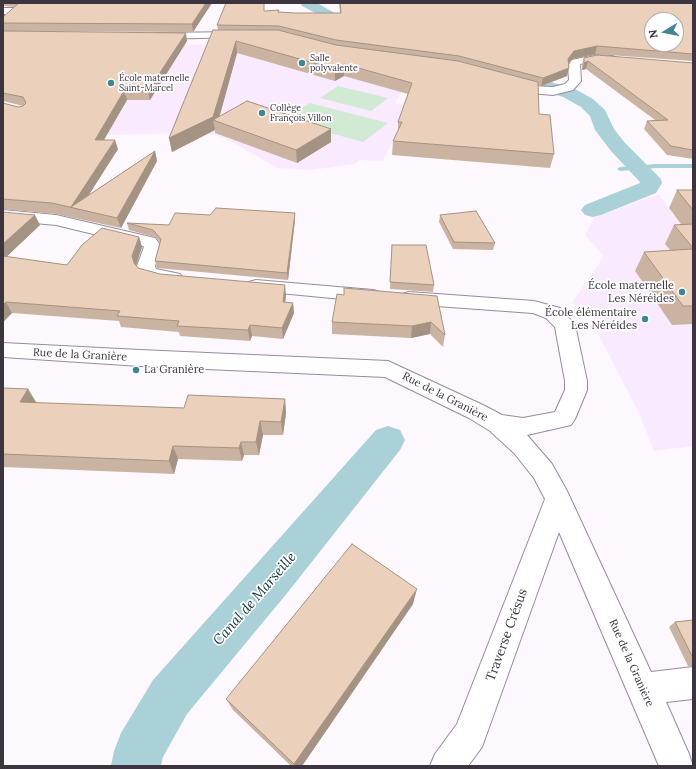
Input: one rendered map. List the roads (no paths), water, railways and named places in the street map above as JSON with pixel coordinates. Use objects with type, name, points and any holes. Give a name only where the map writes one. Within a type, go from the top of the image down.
[{"type":"street","points":[[3,21],[24,4]]},
{"type":"street","points":[[3,11],[15,11]]},
{"type":"street","points":[[148,36],[251,35]]},
{"type":"street","points":[[496,78],[530,89],[553,91],[569,87],[575,81],[574,66],[576,62],[595,58],[622,60]]},
{"type":"street","points":[[3,215],[56,220],[149,242],[153,247],[146,266],[148,273],[163,277],[193,280]]},
{"type":"street","points":[[240,284],[534,307],[553,313],[565,324],[576,381],[576,390],[563,419],[523,427],[498,424]]},
{"type":"street","name":"Rue de la Granière","points":[[3,350],[140,358],[388,369],[477,412],[498,424],[523,446],[543,472],[558,499],[677,766]]},
{"type":"street","name":"Traverse Crésus","points":[[447,766],[470,735],[558,499]]},
{"type":"street","points":[[643,689],[693,683]]},
{"type":"waterway","name":"Canal de Marseille","points":[[307,3],[337,20],[330,37],[339,43]]},
{"type":"waterway","name":"Canal de Marseille","points":[[502,73],[569,93],[587,103],[598,114],[605,130],[618,147],[650,179],[651,183],[648,188],[593,210]]},
{"type":"waterway","points":[[620,169],[656,166],[693,166]]},
{"type":"waterway","name":"Canal de Marseille","points":[[136,766],[139,751],[170,697],[273,578],[388,440]]},
{"type":"place","name":"Salle polyvalente","points":[[302,63]]},
{"type":"place","name":"École maternelle Saint-Marcel","points":[[111,83]]},
{"type":"place","name":"Collège François Villon","points":[[262,113]]},
{"type":"place","name":"École maternelle Les Néréides","points":[[682,292]]},
{"type":"place","name":"École élémentaire Les Néréides","points":[[645,319]]},
{"type":"place","name":"La Granière","points":[[136,370]]}]
